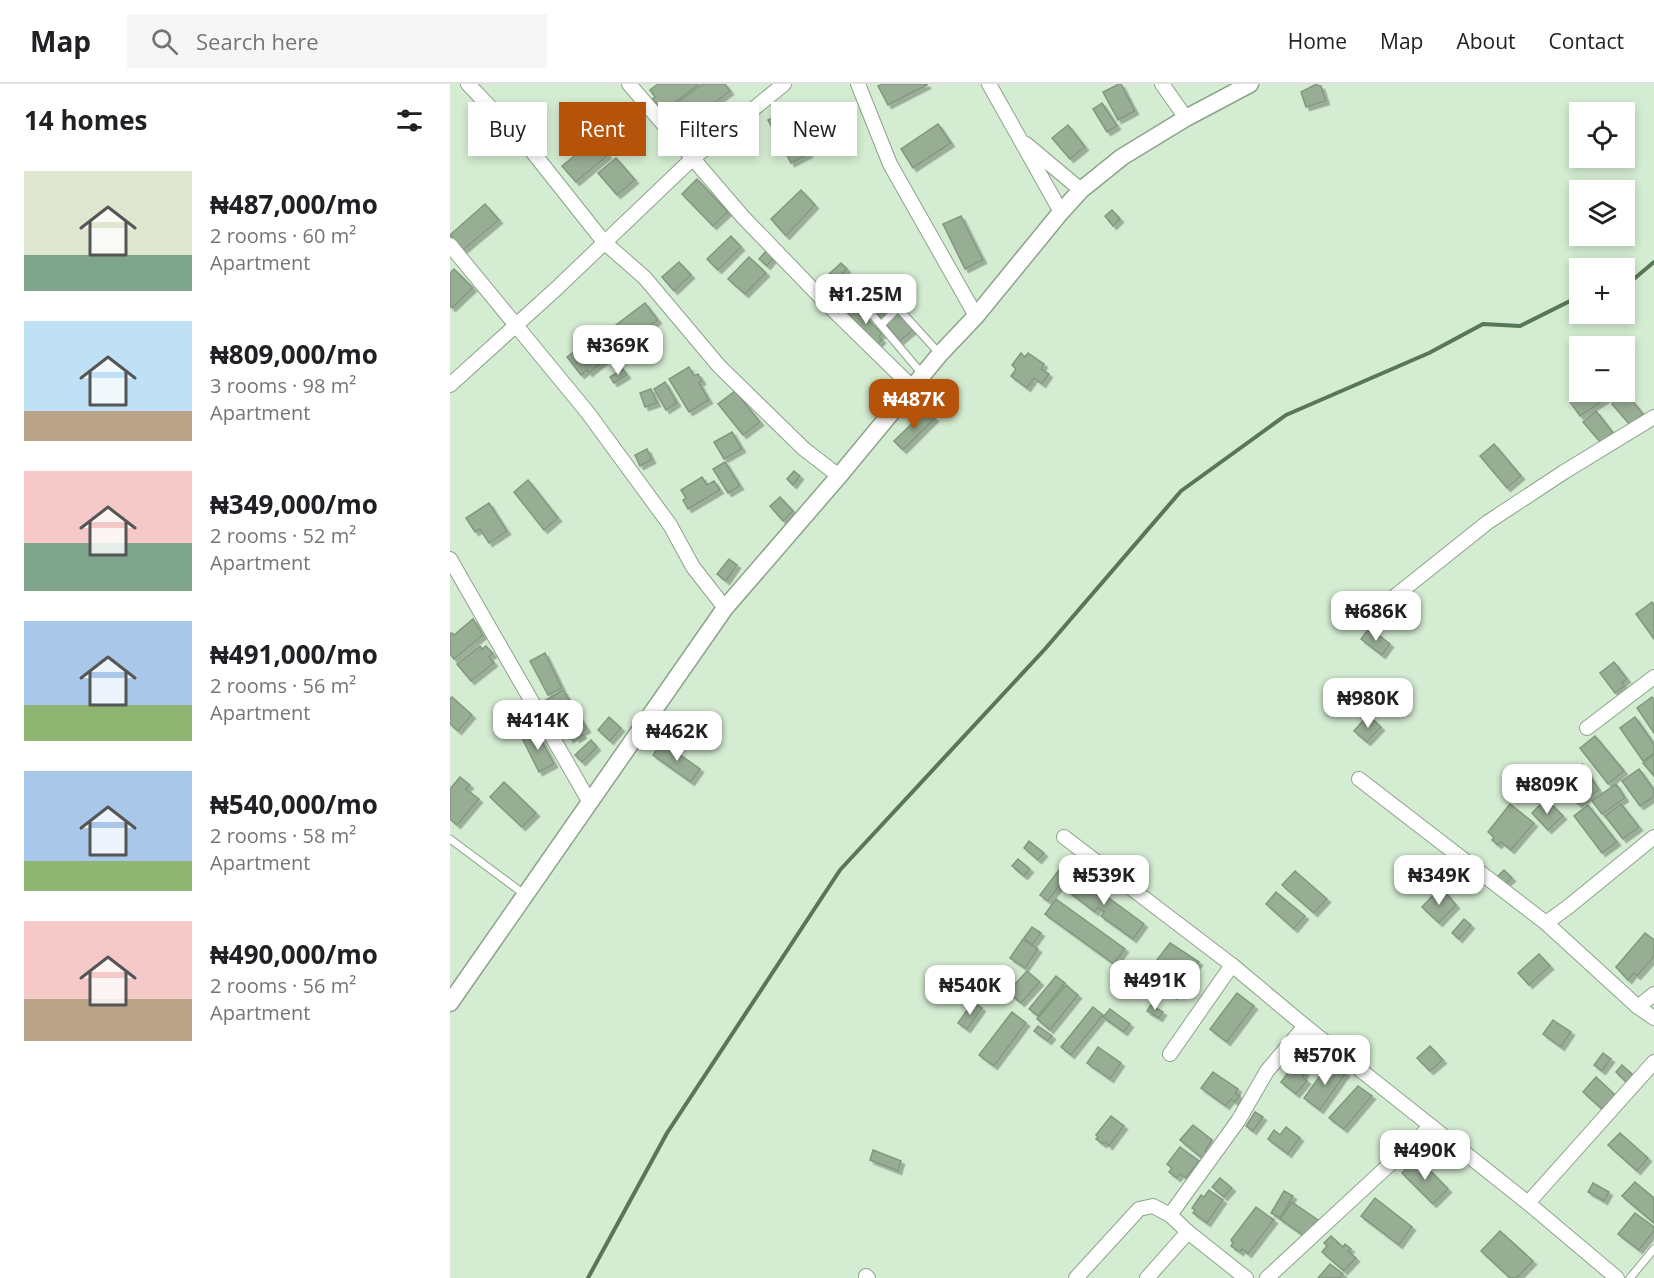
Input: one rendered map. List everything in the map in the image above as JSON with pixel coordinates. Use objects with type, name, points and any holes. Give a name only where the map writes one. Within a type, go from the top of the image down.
[{"type":"street","points":[[468,84],[531,150],[604,242],[645,278],[719,366],[804,449],[839,476]]},
{"type":"street","points":[[629,84],[743,217],[828,305],[917,381]]},
{"type":"street","points":[[450,385],[692,159],[784,84]]},
{"type":"street","points":[[858,84],[890,164],[976,316]]},
{"type":"street","points":[[989,84],[1061,212]]},
{"type":"street","points":[[1162,84],[1186,118]]},
{"type":"street","points":[[450,1004],[524,894],[725,608],[940,354],[976,316],[1061,212],[1081,190],[1122,157],[1186,118],[1250,84]]},
{"type":"street","points":[[1022,141],[1081,190]]},
{"type":"street","points":[[450,245],[588,413],[670,525],[693,567],[725,608]]},
{"type":"street","points":[[1374,613],[1488,522],[1654,417]]},
{"type":"street","points":[[450,559],[589,801]]},
{"type":"street","points":[[1587,728],[1654,677]]},
{"type":"street","points":[[1359,779],[1546,922],[1638,1007],[1654,1018]]},
{"type":"street","points":[[1064,837],[1232,965],[1528,1203],[1617,1278]]},
{"type":"street","points":[[1546,922],[1568,908],[1654,837]]},
{"type":"street","points":[[1170,1054],[1232,965]]},
{"type":"street","points":[[1638,1007],[1654,994]]},
{"type":"street","points":[[1170,1215],[1238,1121],[1267,1071],[1305,1026]]},
{"type":"street","points":[[1528,1203],[1654,1062]]},
{"type":"street","points":[[1267,1278],[1431,1126]]},
{"type":"street","points":[[1076,1278],[1139,1209],[1153,1206],[1170,1215],[1246,1278]]},
{"type":"street","points":[[1147,1278],[1188,1232]]},
{"type":"lane","points":[[842,279],[881,325],[917,381]]},
{"type":"lane","points":[[881,325],[898,309],[940,354]]},
{"type":"lane","points":[[450,839],[524,894]]},
{"type":"lane","points":[[1630,1278],[1654,1249]]},
{"type":"building","points":[[658,84],[699,84],[676,102],[658,102],[658,105],[652,99],[655,97],[650,90]]},
{"type":"building","points":[[702,84],[725,84],[730,91],[716,102],[679,102]]},
{"type":"building","points":[[883,84],[927,85],[888,105],[878,86]]},
{"type":"building","points":[[1119,84],[1135,111],[1118,120],[1103,92]]},
{"type":"building","points":[[1317,84],[1321,86],[1326,101],[1306,107],[1301,92]]},
{"type":"building","points":[[1102,103],[1117,126],[1107,132],[1093,109]]},
{"type":"building","points":[[938,124],[951,143],[913,168],[901,149]]},
{"type":"building","points":[[1068,125],[1085,147],[1070,159],[1052,138]]},
{"type":"building","points":[[574,156],[607,156],[576,182],[562,166]]},
{"type":"building","points":[[787,156],[805,156],[791,163]]},
{"type":"building","points":[[616,158],[635,180],[617,195],[598,173]]},
{"type":"building","points":[[697,179],[728,212],[713,226],[682,194]]},
{"type":"building","points":[[801,190],[815,205],[786,236],[771,219]]},
{"type":"building","points":[[485,204],[499,220],[463,250],[450,235]]},
{"type":"building","points":[[1112,210],[1120,219],[1113,226],[1105,216]]},
{"type":"building","points":[[961,216],[983,260],[965,269],[943,224]]},
{"type":"building","points":[[731,236],[741,247],[718,270],[707,259]]},
{"type":"building","points":[[767,250],[775,256],[767,266],[759,259]]},
{"type":"building","points":[[749,257],[766,273],[745,294],[728,279]]},
{"type":"building","points":[[679,262],[691,275],[674,291],[662,277]]},
{"type":"building","points":[[841,263],[847,269],[835,281],[828,275]]},
{"type":"building","points":[[454,269],[473,288],[452,308],[450,306],[450,273]]},
{"type":"building","points":[[882,285],[895,302],[891,305],[893,308],[887,312],[889,314],[882,320],[866,297]]},
{"type":"building","points":[[831,286],[843,298],[836,304],[825,292]]},
{"type":"building","points":[[645,303],[658,320],[628,342],[616,325]]},
{"type":"building","points":[[856,307],[882,334],[879,336],[882,340],[877,345],[848,314]]},
{"type":"building","points":[[898,313],[913,330],[900,341],[886,324]]},
{"type":"building","points":[[598,335],[611,352],[589,373],[587,370],[581,375],[567,357]]},
{"type":"building","points":[[1021,353],[1025,357],[1028,353],[1044,364],[1041,369],[1049,374],[1042,384],[1034,378],[1027,388],[1011,376],[1016,369],[1012,365]]},
{"type":"building","points":[[689,367],[694,376],[698,374],[702,381],[699,383],[709,400],[689,412],[669,379]]},
{"type":"building","points":[[623,369],[627,375],[614,383],[610,377]]},
{"type":"building","points":[[665,382],[677,403],[666,410],[654,389]]},
{"type":"building","points":[[651,389],[657,403],[645,407],[640,393]]},
{"type":"building","points":[[735,391],[760,422],[743,435],[718,404]]},
{"type":"building","points":[[1570,402],[1601,402],[1580,416]]},
{"type":"building","points":[[1633,402],[1643,414],[1630,425],[1612,404]]},
{"type":"building","points":[[926,410],[935,418],[903,450],[894,441]]},
{"type":"building","points":[[1596,411],[1613,433],[1601,443],[1583,422]]},
{"type":"building","points":[[732,432],[742,449],[724,459],[714,442]]},
{"type":"building","points":[[1494,444],[1521,476],[1507,488],[1480,456]]},
{"type":"building","points":[[647,449],[652,460],[640,466],[635,455]]},
{"type":"building","points":[[725,462],[740,486],[728,493],[713,469]]},
{"type":"building","points":[[794,471],[800,476],[793,485],[787,479]]},
{"type":"building","points":[[702,477],[707,485],[714,481],[720,490],[688,509],[683,500],[686,498],[681,490]]},
{"type":"building","points":[[528,480],[558,518],[544,530],[514,492]]},
{"type":"building","points":[[780,497],[793,511],[783,521],[770,506]]},
{"type":"building","points":[[489,503],[507,531],[489,543],[480,529],[475,532],[466,518]]},
{"type":"building","points":[[729,559],[737,565],[726,581],[717,574]]},
{"type":"building","points":[[1652,602],[1654,605],[1654,639],[1636,614]]},
{"type":"building","points":[[473,619],[483,635],[454,659],[450,654],[450,634],[454,635]]},
{"type":"building","points":[[1369,628],[1390,644],[1382,655],[1361,639]]},
{"type":"building","points":[[480,646],[482,649],[486,646],[493,654],[489,657],[494,663],[471,681],[457,664]]},
{"type":"building","points":[[545,653],[562,688],[548,695],[530,661]]},
{"type":"building","points":[[1614,662],[1627,679],[1622,683],[1625,686],[1615,693],[1600,673]]},
{"type":"building","points":[[563,690],[587,729],[581,732],[583,735],[576,739],[575,736],[570,739],[546,700]]},
{"type":"building","points":[[452,697],[472,715],[458,731],[450,724],[450,699]]},
{"type":"building","points":[[1652,697],[1654,700],[1654,733],[1637,708]]},
{"type":"building","points":[[1368,715],[1381,727],[1367,742],[1354,731]]},
{"type":"building","points":[[609,717],[621,728],[610,741],[598,730]]},
{"type":"building","points":[[1635,717],[1654,744],[1654,753],[1643,761],[1620,728]]},
{"type":"building","points":[[536,730],[554,764],[539,772],[522,738]]},
{"type":"building","points":[[1595,736],[1624,771],[1608,784],[1580,748]]},
{"type":"building","points":[[591,740],[597,747],[582,762],[575,755]]},
{"type":"building","points":[[662,742],[700,769],[691,782],[653,755]]},
{"type":"building","points":[[1654,754],[1654,776],[1643,763]]},
{"type":"building","points":[[1582,764],[1599,790],[1578,804],[1560,778]]},
{"type":"building","points":[[1639,769],[1654,790],[1654,797],[1640,806],[1622,781]]},
{"type":"building","points":[[460,777],[470,785],[466,789],[479,799],[457,825],[450,819],[450,789]]},
{"type":"building","points":[[504,782],[536,813],[522,827],[490,797]]},
{"type":"building","points":[[1536,783],[1541,791],[1531,797],[1526,790]]},
{"type":"building","points":[[1616,784],[1625,798],[1602,814],[1592,801]]},
{"type":"building","points":[[1546,799],[1563,816],[1548,830],[1532,813]]},
{"type":"building","points":[[1510,804],[1534,823],[1511,850],[1501,842],[1498,845],[1488,832]]},
{"type":"building","points":[[1621,804],[1639,827],[1623,839],[1605,816]]},
{"type":"building","points":[[1588,805],[1617,842],[1602,853],[1574,816]]},
{"type":"building","points":[[1029,841],[1044,853],[1038,860],[1024,848]]},
{"type":"building","points":[[1018,859],[1030,869],[1024,876],[1012,866]]},
{"type":"building","points":[[1065,862],[1072,868],[1048,901],[1040,895]]},
{"type":"building","points":[[1504,870],[1512,878],[1505,884],[1497,877]]},
{"type":"building","points":[[1295,871],[1327,899],[1314,913],[1282,885]]},
{"type":"building","points":[[1075,873],[1144,924],[1133,939],[1101,916],[1104,912],[1098,908],[1095,912],[1064,888]]},
{"type":"building","points":[[1439,889],[1445,892],[1456,905],[1439,923],[1422,907]]},
{"type":"building","points":[[1276,892],[1305,916],[1294,929],[1266,904]]},
{"type":"building","points":[[1056,899],[1125,949],[1114,964],[1045,914]]},
{"type":"building","points":[[1464,919],[1471,925],[1459,939],[1452,933]]},
{"type":"building","points":[[1032,927],[1041,933],[1032,945],[1024,938]]},
{"type":"building","points":[[1645,933],[1654,940],[1654,957],[1637,976],[1634,973],[1628,980],[1616,967]]},
{"type":"building","points":[[1023,939],[1038,949],[1025,968],[1010,958]]},
{"type":"building","points":[[1170,943],[1199,962],[1173,996],[1160,985],[1170,972],[1156,961]]},
{"type":"building","points":[[1539,954],[1550,966],[1529,985],[1518,973]]},
{"type":"building","points":[[1027,971],[1040,982],[1021,1003],[1008,992]]},
{"type":"building","points":[[1056,976],[1065,983],[1038,1016],[1029,1009]]},
{"type":"building","points":[[1123,978],[1129,983],[1119,993],[1113,988]]},
{"type":"building","points":[[1066,985],[1078,995],[1050,1030],[1037,1019]]},
{"type":"building","points":[[1237,993],[1254,1006],[1227,1042],[1210,1029]]},
{"type":"building","points":[[973,1002],[982,1008],[967,1029],[958,1023]]},
{"type":"building","points":[[1151,1005],[1163,1012],[1159,1018],[1147,1011]]},
{"type":"building","points":[[1093,1007],[1103,1015],[1071,1055],[1061,1047]]},
{"type":"building","points":[[1110,1009],[1130,1024],[1124,1032],[1103,1017]]},
{"type":"building","points":[[1012,1012],[1026,1023],[994,1066],[979,1055]]},
{"type":"building","points":[[1553,1020],[1571,1032],[1561,1047],[1543,1034]]},
{"type":"building","points":[[1038,1026],[1052,1036],[1048,1041],[1034,1031]]},
{"type":"building","points":[[1430,1046],[1443,1060],[1430,1071],[1417,1058]]},
{"type":"building","points":[[1098,1047],[1121,1063],[1110,1079],[1087,1063]]},
{"type":"building","points":[[1603,1053],[1611,1059],[1602,1071],[1594,1065]]},
{"type":"building","points":[[1330,1062],[1346,1073],[1320,1110],[1304,1098]]},
{"type":"building","points":[[1294,1065],[1305,1072],[1303,1077],[1307,1081],[1296,1094],[1281,1082]]},
{"type":"building","points":[[1622,1065],[1634,1076],[1627,1083],[1616,1072]]},
{"type":"building","points":[[1213,1072],[1238,1089],[1235,1093],[1240,1096],[1235,1102],[1231,1099],[1226,1106],[1201,1088]]},
{"type":"building","points":[[1596,1077],[1615,1095],[1602,1109],[1583,1092]]},
{"type":"building","points":[[1358,1086],[1372,1096],[1344,1129],[1329,1118]]},
{"type":"building","points":[[1255,1112],[1263,1117],[1253,1131],[1246,1126]]},
{"type":"building","points":[[1111,1116],[1124,1126],[1109,1146],[1096,1139],[1098,1137],[1096,1135]]},
{"type":"building","points":[[1193,1125],[1212,1140],[1205,1151],[1207,1153],[1202,1158],[1180,1140]]},
{"type":"building","points":[[1286,1127],[1300,1138],[1288,1154],[1268,1139],[1274,1130],[1280,1135]]},
{"type":"building","points":[[1620,1133],[1648,1158],[1637,1171],[1608,1145]]},
{"type":"building","points":[[1180,1147],[1199,1161],[1186,1178],[1180,1174],[1177,1178],[1169,1172],[1172,1168],[1167,1164]]},
{"type":"building","points":[[873,1150],[901,1161],[898,1171],[870,1160]]},
{"type":"building","points":[[1417,1157],[1448,1189],[1433,1204],[1402,1173]]},
{"type":"building","points":[[1220,1178],[1232,1188],[1224,1197],[1212,1187]]},
{"type":"building","points":[[1635,1182],[1654,1198],[1654,1223],[1622,1196]]},
{"type":"building","points":[[1593,1183],[1609,1192],[1604,1201],[1588,1192]]},
{"type":"building","points":[[1209,1190],[1223,1200],[1207,1223],[1193,1213],[1195,1210],[1192,1208],[1201,1195],[1204,1197]]},
{"type":"building","points":[[1284,1191],[1293,1196],[1280,1218],[1271,1213]]},
{"type":"building","points":[[1375,1198],[1412,1227],[1399,1245],[1361,1216]]},
{"type":"building","points":[[1292,1202],[1321,1222],[1306,1237],[1280,1219]]},
{"type":"building","points":[[1256,1207],[1274,1220],[1248,1254],[1242,1249],[1240,1252],[1231,1246],[1233,1243],[1231,1240]]},
{"type":"building","points":[[1635,1213],[1654,1227],[1654,1231],[1639,1250],[1618,1234]]},
{"type":"building","points":[[1500,1231],[1533,1261],[1517,1278],[1510,1278],[1481,1251]]},
{"type":"building","points":[[1331,1236],[1343,1247],[1345,1244],[1351,1249],[1348,1251],[1356,1258],[1344,1271],[1322,1252],[1327,1246],[1324,1243]]},
{"type":"building","points":[[1330,1264],[1343,1274],[1340,1278],[1318,1278]]},
{"type":"waterway","points":[[1635,278],[1654,262]]},
{"type":"waterway","points":[[588,1278],[667,1133],[840,870],[1045,649],[1181,491],[1286,415],[1429,353],[1483,324],[1520,326],[1569,302]]}]
